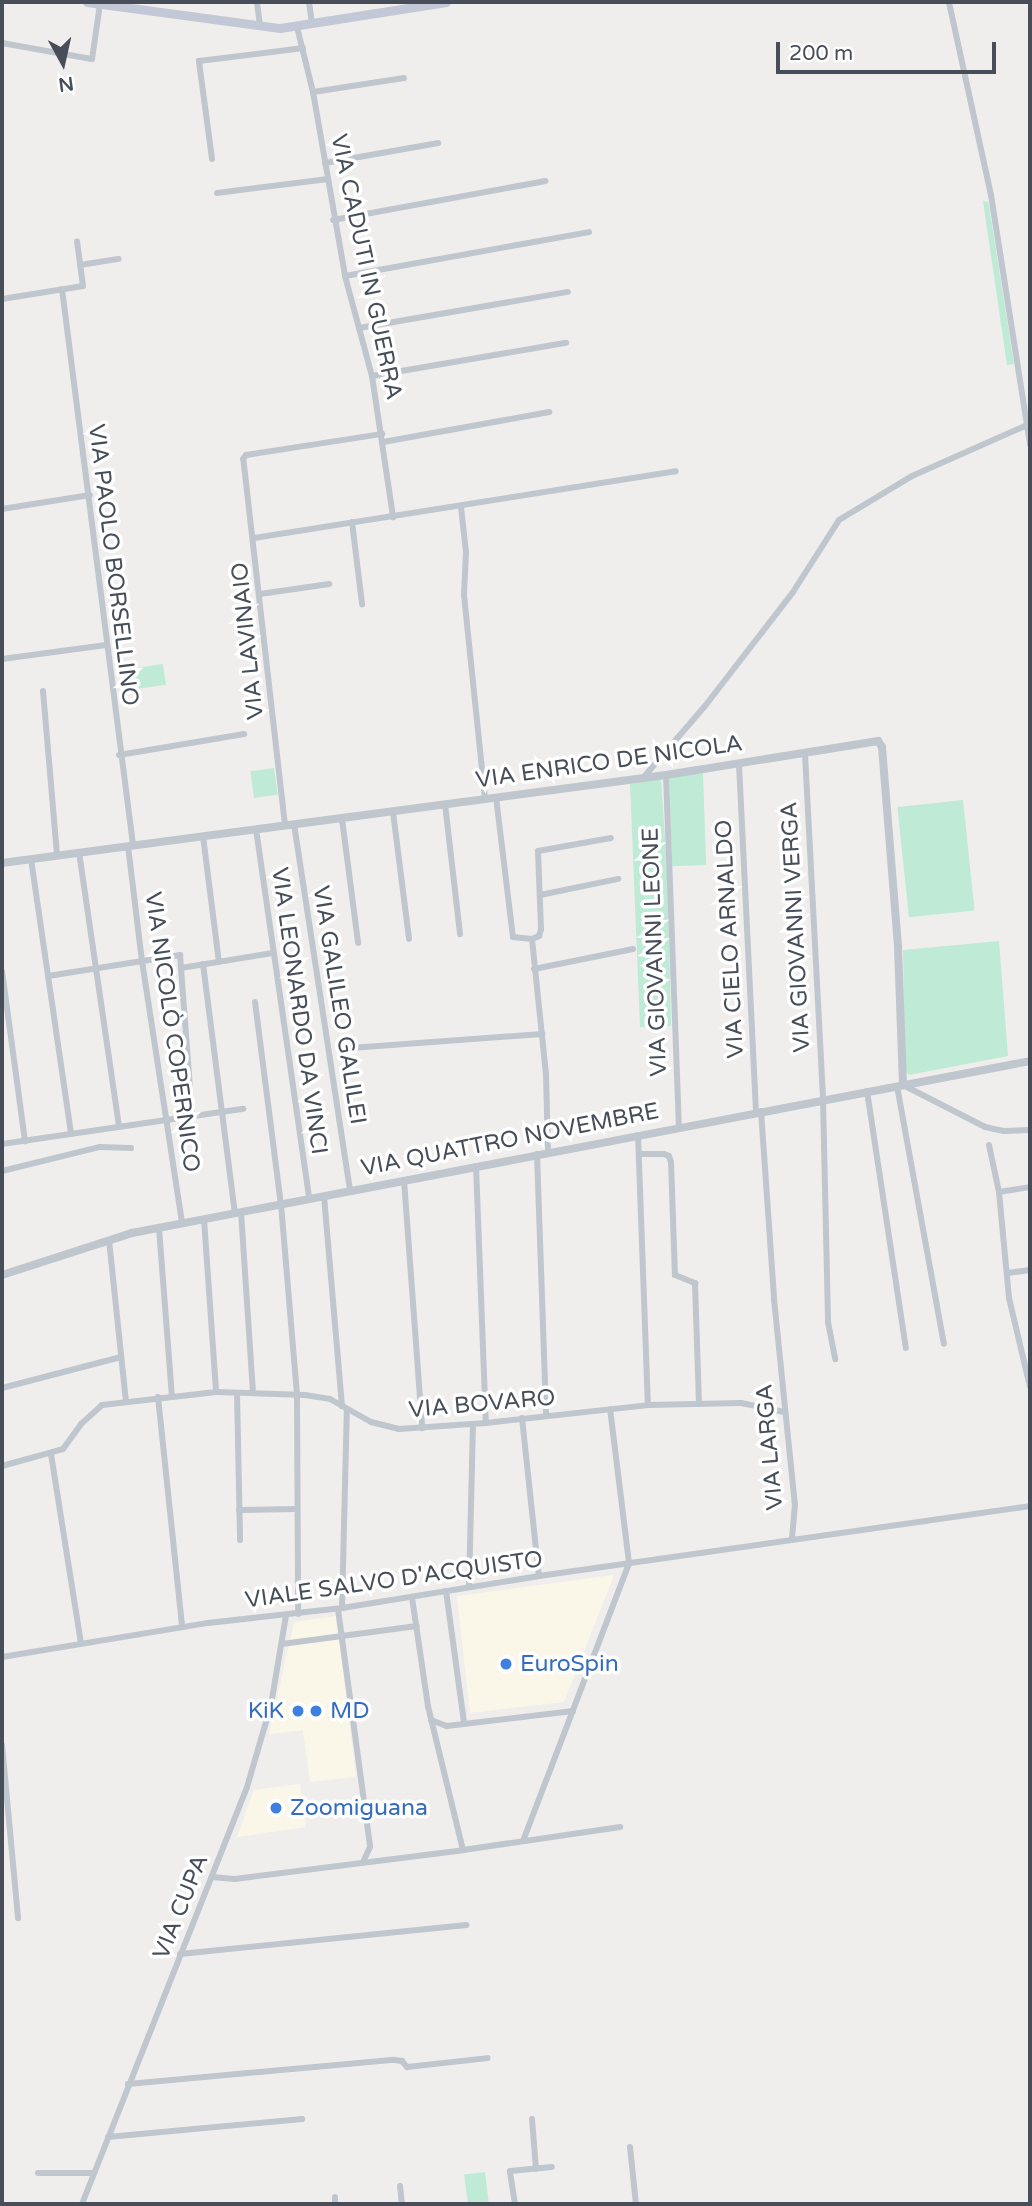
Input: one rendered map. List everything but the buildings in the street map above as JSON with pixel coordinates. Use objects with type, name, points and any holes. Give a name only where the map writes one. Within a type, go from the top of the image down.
[{"type":"main road","points":[[87,2],[165,6],[260,26],[297,27],[446,2]]},
{"type":"street","points":[[257,2],[260,26]]},
{"type":"street","points":[[309,2],[312,24]]},
{"type":"street","points":[[949,2],[991,195],[1030,444]]},
{"type":"street","points":[[2,43],[92,59],[100,4]]},
{"type":"street","name":"VIA CADUTI IN GUERRA","points":[[297,27],[313,92],[333,220],[345,276],[372,376],[393,517]]},
{"type":"street","points":[[212,159],[199,61],[303,48]]},
{"type":"street","points":[[313,92],[404,78]]},
{"type":"street","points":[[325,163],[438,143]]},
{"type":"street","points":[[217,193],[328,179]]},
{"type":"street","points":[[333,220],[545,181]]},
{"type":"street","points":[[345,276],[589,232]]},
{"type":"street","points":[[2,299],[83,286],[77,241]]},
{"type":"street","points":[[80,265],[119,259]]},
{"type":"street","name":"VIA PAOLO BORSELLINO","points":[[62,289],[90,495],[130,845]]},
{"type":"street","points":[[359,328],[568,292]]},
{"type":"street","points":[[372,376],[566,343]]},
{"type":"street","points":[[382,438],[550,412]]},
{"type":"street","points":[[643,778],[705,706],[793,592],[839,520],[912,476],[1027,425]]},
{"type":"street","name":"VIA LAVINAIO","points":[[290,824],[243,459],[246,455],[382,438]]},
{"type":"street","points":[[254,538],[676,471]]},
{"type":"street","points":[[2,509],[90,495]]},
{"type":"street","points":[[461,507],[466,552],[464,595],[485,799]]},
{"type":"street","points":[[352,522],[362,604]]},
{"type":"street","points":[[260,594],[329,584]]},
{"type":"street","points":[[2,659],[106,645]]},
{"type":"street","points":[[43,691],[57,855]]},
{"type":"street","points":[[119,755],[244,734]]},
{"type":"street","name":"VIA ENRICO DE NICOLA","points":[[2,863],[666,775],[878,741],[882,747],[898,948],[900,1085]]},
{"type":"street","name":"VIA GIOVANNI VERGA","points":[[805,754],[823,1099],[828,1322],[835,1359]]},
{"type":"street","name":"VIA CIELO ARNALDO","points":[[739,764],[758,1112]]},
{"type":"street","name":"VIA GIOVANNI LEONE","points":[[666,775],[679,1126]]},
{"type":"street","points":[[496,797],[513,937],[532,939],[539,936],[538,851],[611,838]]},
{"type":"street","points":[[445,804],[460,934]]},
{"type":"street","points":[[393,812],[409,939]]},
{"type":"street","points":[[342,818],[358,943]]},
{"type":"street","name":"VIA GALILEO GALILEI","points":[[290,824],[350,1191]]},
{"type":"street","name":"VIA LEONARDO DA VINCI","points":[[256,829],[309,1199]]},
{"type":"street","points":[[204,836],[219,962]]},
{"type":"street","name":"VIA NICOLÒ COPERNICO","points":[[130,845],[142,961],[182,1223]]},
{"type":"street","points":[[79,852],[119,1127]]},
{"type":"street","points":[[31,859],[71,1134]]},
{"type":"street","points":[[540,895],[618,878]]},
{"type":"street","points":[[532,939],[542,1034],[548,1152]]},
{"type":"street","points":[[534,969],[633,949]]},
{"type":"street","points":[[181,968],[273,953]]},
{"type":"street","points":[[48,976],[180,955],[192,1116]]},
{"type":"street","points":[[203,964],[220,1112],[238,1212],[253,1393]]},
{"type":"street","points":[[2,971],[25,1141]]},
{"type":"street","points":[[255,1002],[281,1204],[297,1394],[298,1614]]},
{"type":"street","points":[[351,1048],[542,1034]]},
{"type":"street","name":"VIA QUATTRO NOVEMBRE","points":[[2,1275],[109,1240],[159,1227],[1030,1061]]},
{"type":"street","points":[[900,1085],[985,1126],[1004,1131],[1030,1130]]},
{"type":"street","points":[[900,1085],[944,1344]]},
{"type":"street","points":[[867,1091],[906,1348]]},
{"type":"street","points":[[2,1144],[243,1109]]},
{"type":"street","name":"VIA LARGA","points":[[758,1112],[784,1412],[795,1504],[792,1539],[1030,1506]]},
{"type":"street","points":[[638,1135],[648,1405]]},
{"type":"street","points":[[989,1145],[999,1192],[1009,1298],[1028,1361],[1030,1387]]},
{"type":"street","points":[[2,1171],[100,1147],[131,1148]]},
{"type":"street","points":[[537,1154],[547,1416]]},
{"type":"street","points":[[639,1154],[664,1154],[669,1156],[671,1162],[675,1275],[695,1283],[699,1404]]},
{"type":"street","points":[[476,1166],[486,1423]]},
{"type":"street","points":[[404,1181],[422,1428]]},
{"type":"street","points":[[999,1192],[1030,1187]]},
{"type":"street","points":[[324,1196],[344,1407],[340,1609],[370,1847],[363,1862]]},
{"type":"street","points":[[204,1219],[216,1392]]},
{"type":"street","points":[[159,1227],[172,1396]]},
{"type":"street","points":[[109,1240],[126,1401]]},
{"type":"street","points":[[1008,1273],[1030,1269]]},
{"type":"street","points":[[2,1388],[121,1357]]},
{"type":"street","name":"VIA BOVARO","points":[[2,1466],[63,1449],[80,1424],[102,1405],[216,1392],[297,1394],[330,1399],[371,1422],[399,1429],[486,1423],[648,1405],[741,1403],[784,1412]]},
{"type":"street","points":[[237,1393],[240,1540]]},
{"type":"street","points":[[158,1397],[182,1628]]},
{"type":"street","points":[[523,1841],[629,1563],[610,1409]]},
{"type":"street","points":[[522,1419],[539,1576]]},
{"type":"street","points":[[469,1587],[473,1424]]},
{"type":"street","points":[[51,1454],[81,1644]]},
{"type":"street","points":[[239,1510],[297,1509]]},
{"type":"street","name":"VIALE SALVO D'ACQUISTO","points":[[2,1657],[182,1628],[340,1609],[539,1576],[792,1539]]},
{"type":"street","points":[[446,1591],[464,1723]]},
{"type":"street","points":[[412,1597],[431,1720],[463,1850]]},
{"type":"street","name":"VIA CUPA","points":[[82,2204],[212,1877],[260,1746],[286,1615]]},
{"type":"street","points":[[282,1644],[417,1626]]},
{"type":"street","points":[[431,1720],[447,1726],[573,1711]]},
{"type":"street","points":[[435,1738],[447,1726]]},
{"type":"street","points":[[2,1745],[18,1918]]},
{"type":"street","points":[[212,1877],[235,1879],[620,1827]]},
{"type":"street","points":[[370,1847],[384,1859]]},
{"type":"street","points":[[180,1954],[467,1925]]},
{"type":"street","points":[[128,2084],[394,2060],[402,2061],[407,2067],[488,2058]]},
{"type":"street","points":[[108,2137],[302,2119]]},
{"type":"street","points":[[532,2119],[536,2169]]},
{"type":"street","points":[[630,2147],[636,2204]]},
{"type":"street","points":[[515,2204],[510,2171],[552,2167]]},
{"type":"street","points":[[38,2173],[94,2174]]},
{"type":"street","points":[[400,2186],[402,2204]]},
{"type":"shaded area","points":[[614,1575],[564,1702],[470,1713],[457,1596]]},
{"type":"shaded area","points":[[336,1616],[356,1777],[310,1782],[303,1730],[269,1734],[294,1622]]},
{"type":"shaded area","points":[[300,1784],[306,1827],[237,1837],[254,1790]]},
{"type":"green space","points":[[983,201],[988,202],[989,206],[1014,364],[1007,365]]},
{"type":"green space","points":[[163,664],[166,685],[125,691],[122,670]]},
{"type":"green space","points":[[274,768],[278,795],[254,798],[250,771]]},
{"type":"green space","points":[[703,773],[706,865],[672,866],[669,774]]},
{"type":"green space","points":[[661,779],[667,866],[671,1026],[640,1027],[630,784]]},
{"type":"green space","points":[[963,800],[975,910],[909,917],[897,807]]},
{"type":"green space","points":[[999,941],[1008,1056],[909,1075],[905,1070],[903,950]]},
{"type":"green space","points":[[485,2172],[489,2204],[468,2204],[464,2175]]},
{"type":"place","name":"EuroSpin","points":[[506,1664]]},
{"type":"place","name":"KiK","points":[[298,1711]]},
{"type":"place","name":"MD","points":[[316,1711]]},
{"type":"place","name":"Zoomiguana","points":[[276,1808]]}]
